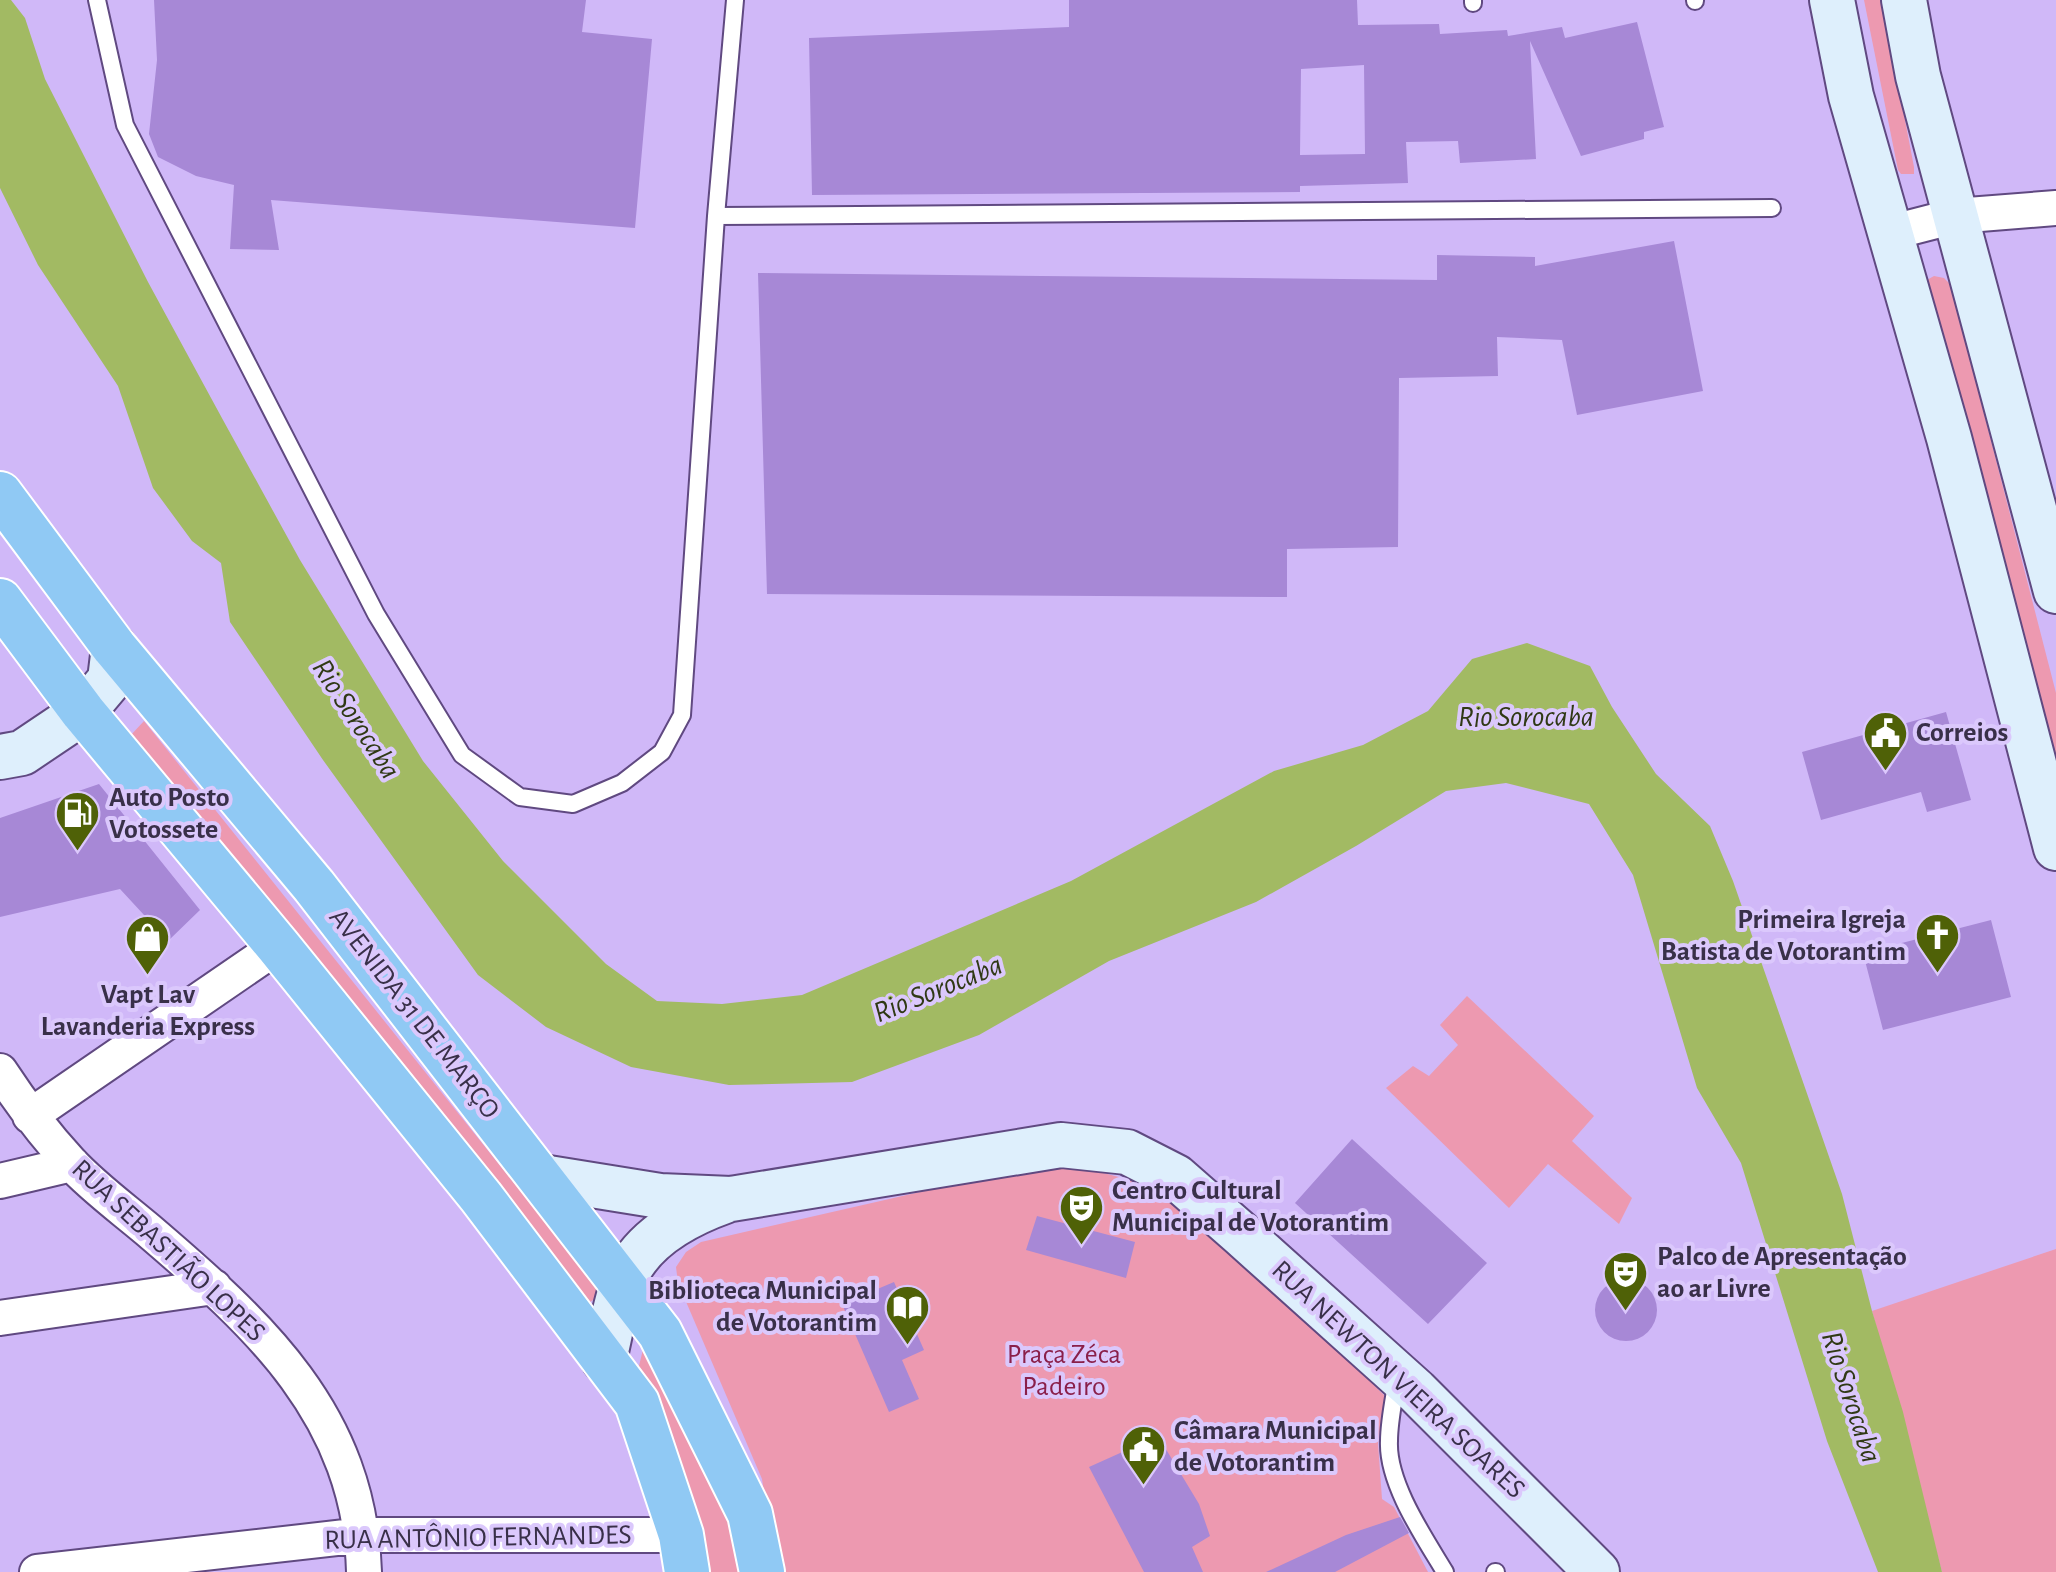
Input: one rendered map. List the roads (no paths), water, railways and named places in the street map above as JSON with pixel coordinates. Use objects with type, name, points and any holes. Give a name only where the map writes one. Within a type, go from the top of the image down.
[{"type":"highway","name":"AVENIDA 31 DE MARÇO","points":[[0,494],[114,647],[314,886],[660,1333],[750,1514],[762,1572]]},
{"type":"highway","points":[[0,601],[83,712],[481,1197],[637,1403],[684,1553]]},
{"type":"main road","points":[[1832,0],[1851,96],[1949,438],[2056,848]]},
{"type":"main road","points":[[1904,0],[1918,76],[2056,591]]},
{"type":"main road","points":[[0,757],[22,753],[83,712],[110,680],[114,647]]},
{"type":"main road","name":"RUA NEWTON VIEIRA SOARES","points":[[731,1199],[1061,1145],[1127,1152],[1176,1177],[1398,1374],[1597,1572]]},
{"type":"main road","points":[[542,1177],[660,1196],[731,1199]]},
{"type":"main road","points":[[604,1360],[622,1283],[634,1263],[662,1231],[731,1199]]},
{"type":"street","points":[[1889,233],[1955,216],[2056,208]]},
{"type":"street","points":[[30,1116],[278,946]]},
{"type":"street","name":"RUA SEBASTIÃO LOPES","points":[[0,1071],[30,1116],[72,1164],[214,1287],[273,1348],[312,1397],[346,1468],[363,1535],[364,1572]]},
{"type":"street","points":[[0,1181],[72,1164]]},
{"type":"street","points":[[0,1318],[214,1287]]},
{"type":"street","name":"RUA ANTÔNIO FERNANDES","points":[[37,1572],[363,1535],[684,1553]]},
{"type":"lane","points":[[97,0],[125,125],[376,614],[462,755],[520,797],[573,804],[622,783],[662,752],[682,715],[716,216],[735,0]]},
{"type":"lane","points":[[716,216],[1772,208]]},
{"type":"lane","points":[[1398,1374],[1388,1443],[1392,1466],[1416,1523],[1445,1572]]},
{"type":"water","name":"Rio Sorocaba","points":[[0,0],[11,0],[25,18],[45,79],[148,282],[300,560],[423,761],[503,861],[606,964],[657,1001],[722,1004],[802,995],[1071,881],[1274,771],[1363,745],[1428,711],[1472,659],[1527,643],[1590,666],[1612,707],[1656,774],[1710,826],[1733,881],[1842,1194],[1872,1311],[1903,1412],[1942,1572],[1878,1572],[1827,1441],[1741,1163],[1697,1088],[1633,875],[1589,804],[1506,783],[1446,791],[1256,902],[1109,961],[979,1035],[852,1082],[729,1085],[631,1067],[546,1027],[478,975],[323,760],[230,622],[221,563],[192,541],[153,488],[118,386],[38,265],[0,188]]},
{"type":"place","name":"Correios","points":[[1885,772]]},
{"type":"place","name":"Auto Posto Votossete","points":[[78,853]]},
{"type":"place","name":"Primeira Igreja Batista de Votorantim","points":[[1937,975]]},
{"type":"place","name":"Vapt Lav Lavanderia Express","points":[[148,977]]},
{"type":"place","name":"Centro Cultural Municipal de Votorantim","points":[[1081,1246]]},
{"type":"place","name":"Palco de Apresentação ao ar Livre","points":[[1626,1312]]},
{"type":"place","name":"Biblioteca Municipal de Votorantim","points":[[908,1346]]},
{"type":"place","name":"Câmara Municipal de Votorantim","points":[[1143,1486]]},
{"type":"park label","name":"Praça Zéca Padeiro","points":[[1064,1371]]}]
